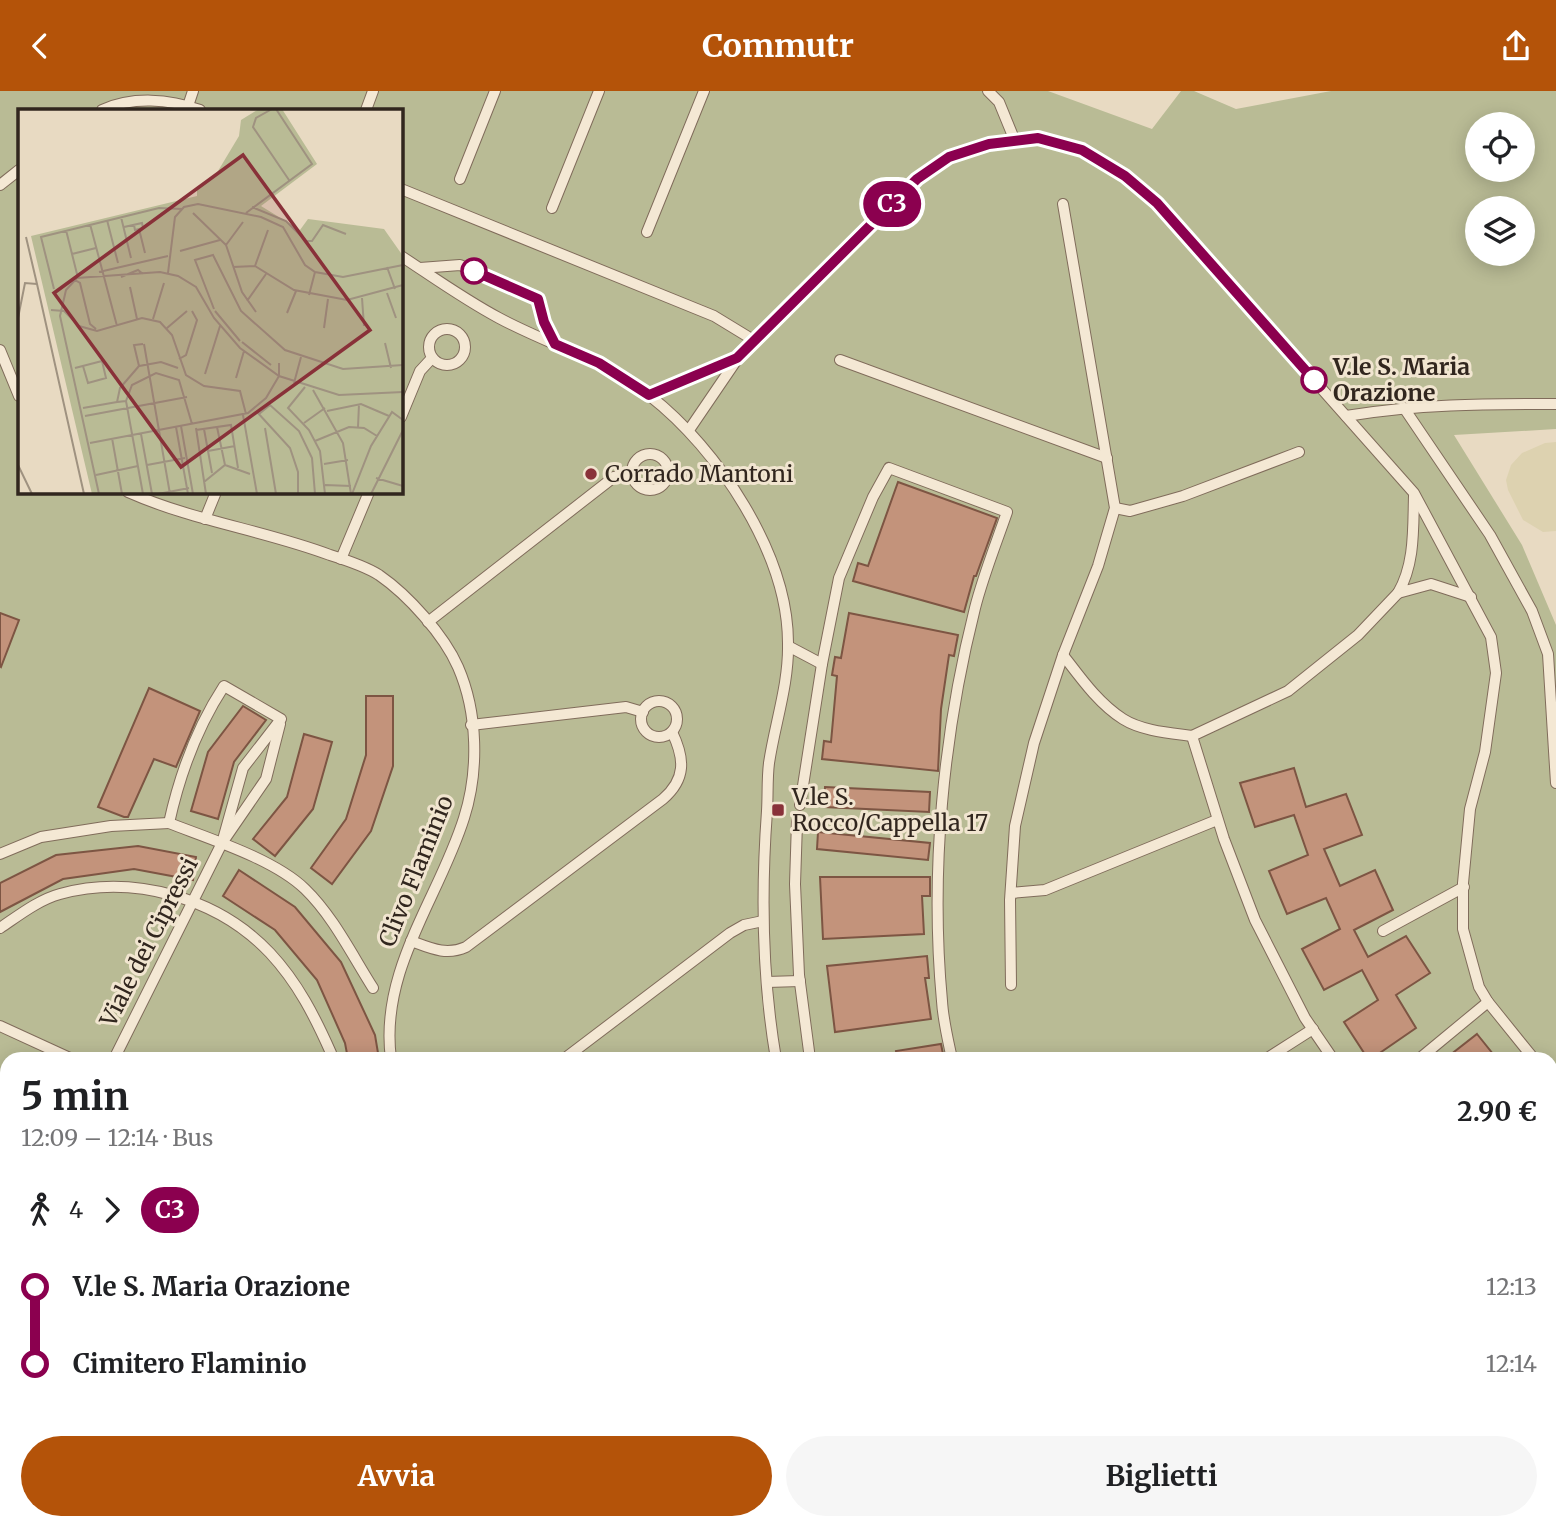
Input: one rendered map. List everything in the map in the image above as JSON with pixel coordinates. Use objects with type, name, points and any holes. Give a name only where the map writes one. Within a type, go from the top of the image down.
[{"type":"lane","points":[[188,106],[193,91]]},
{"type":"lane","points":[[366,109],[373,91]]},
{"type":"lane","points":[[460,179],[495,91]]},
{"type":"lane","points":[[552,208],[599,91]]},
{"type":"lane","points":[[648,232],[704,91]]},
{"type":"lane","points":[[989,91],[999,102],[1015,141]]},
{"type":"lane","points":[[153,100],[166,109]]},
{"type":"lane","points":[[104,109],[113,105],[153,100],[197,109]]},
{"type":"lane","points":[[689,430],[737,358],[917,179],[949,157],[989,144],[1038,138],[1082,150],[1125,176],[1157,203],[1414,493],[1491,637],[1496,673],[1485,752],[1470,809],[1463,929],[1479,987],[1528,1052]]},
{"type":"lane","points":[[0,174],[18,169]]},
{"type":"lane","points":[[0,185],[18,170]]},
{"type":"lane","points":[[402,189],[714,316],[754,341]]},
{"type":"lane","points":[[1012,985],[1011,893],[1015,826],[1034,743],[1063,655],[1098,566],[1115,508],[1063,204]]},
{"type":"lane","points":[[402,257],[498,318],[599,363],[649,395],[689,430],[734,489],[762,541],[788,617],[789,646],[769,763],[763,855],[763,921],[775,1052]]},
{"type":"lane","points":[[420,268],[460,265],[538,299],[544,322],[555,344]]},
{"type":"lane","points":[[0,350],[18,394]]},
{"type":"lane","points":[[402,415],[421,371],[432,358]]},
{"type":"lane","points":[[649,395],[737,358]]},
{"type":"lane","points":[[840,360],[1107,458]]},
{"type":"lane","points":[[7,369],[18,381]]},
{"type":"lane","points":[[1346,415],[1459,403],[1556,404]]},
{"type":"lane","points":[[1404,408],[1489,534],[1532,611],[1548,654],[1556,783]]},
{"type":"lane","points":[[1115,508],[1130,510],[1183,496],[1299,452]]},
{"type":"lane","points":[[800,806],[822,664],[839,578],[873,497],[889,468],[1007,512],[975,607],[947,756],[940,832],[937,921],[942,1003],[951,1052]]},
{"type":"lane","points":[[428,622],[614,477],[632,474]]},
{"type":"lane","name":"Clivo Flaminio","points":[[131,493],[205,519],[301,544],[378,574],[428,622],[457,665],[466,690],[471,725],[474,751],[472,785],[464,819],[400,972],[393,1006],[391,1052]]},
{"type":"lane","points":[[205,519],[216,493]]},
{"type":"lane","points":[[341,559],[369,493]]},
{"type":"lane","points":[[1063,655],[1087,686],[1124,720],[1157,731],[1192,736],[1288,691],[1358,635],[1398,593],[1406,579],[1413,543],[1414,493]]},
{"type":"lane","points":[[1398,593],[1431,584],[1471,597]]},
{"type":"lane","points":[[789,646],[822,664]]},
{"type":"lane","points":[[169,823],[178,782],[192,743],[206,713],[224,686],[281,719]]},
{"type":"lane","points":[[662,701],[672,706],[677,722],[672,732],[661,738],[649,734],[642,724],[643,712],[650,703],[662,701]]},
{"type":"lane","points":[[471,725],[625,707],[643,712]]},
{"type":"lane","points":[[222,843],[243,768],[281,719]]},
{"type":"lane","points":[[222,843],[266,779],[281,719]]},
{"type":"lane","points":[[411,941],[451,952],[466,947],[663,799],[675,788],[681,771],[681,755],[672,732]]},
{"type":"lane","points":[[1192,736],[1217,820],[1255,920],[1305,1018],[1328,1052]]},
{"type":"lane","points":[[1011,893],[1045,890],[1217,820]]},
{"type":"lane","points":[[797,822],[795,884],[800,981],[809,1052]]},
{"type":"lane","points":[[0,854],[41,837],[111,827],[169,823],[222,843],[284,873],[304,888],[321,907],[373,988]]},
{"type":"lane","name":"Viale dei Cipressi","points":[[118,1052],[222,843]]},
{"type":"lane","points":[[1383,931],[1464,887]]},
{"type":"lane","points":[[0,928],[57,895],[89,888],[153,889],[193,901],[235,924],[270,953],[306,999],[331,1052]]},
{"type":"lane","points":[[573,1052],[730,933],[744,925],[763,921]]},
{"type":"lane","points":[[767,982],[800,981]]},
{"type":"lane","points":[[1427,1052],[1488,1002]]},
{"type":"lane","points":[[0,1026],[57,1052]]},
{"type":"lane","points":[[1277,1052],[1312,1029]]},
{"type":"shaded area","points":[[1556,442],[1556,531],[1543,532],[1523,520],[1506,480],[1511,465],[1522,453],[1545,443]]},
{"type":"green space","points":[[0,91],[1048,91],[1152,129],[1181,91],[1194,91],[1236,109],[1331,91],[1556,91],[1556,429],[1454,435],[1522,545],[1556,625],[1556,1052],[0,1052]]},
{"type":"building","points":[[898,482],[997,518],[974,576],[964,612],[853,581],[858,563],[868,566]]},
{"type":"building","points":[[0,613],[19,620],[1,667],[0,666]]},
{"type":"building","points":[[849,613],[958,635],[954,656],[949,655],[941,709],[938,771],[822,759],[824,741],[831,742],[837,676],[832,675],[835,657],[841,658]]},
{"type":"building","points":[[149,688],[200,711],[176,767],[154,759],[128,817],[124,817],[98,807]]},
{"type":"building","points":[[366,696],[393,696],[393,766],[371,831],[332,884],[311,868],[346,819],[366,755]]},
{"type":"building","points":[[243,706],[266,720],[234,762],[218,819],[191,811],[208,752]]},
{"type":"building","points":[[304,734],[332,742],[313,809],[275,856],[253,839],[287,797]]},
{"type":"building","points":[[1294,768],[1306,807],[1346,794],[1362,835],[1324,849],[1340,886],[1375,870],[1393,910],[1354,930],[1368,957],[1406,936],[1430,973],[1396,995],[1416,1028],[1381,1052],[1363,1052],[1344,1022],[1378,1000],[1362,970],[1324,990],[1302,949],[1340,929],[1326,898],[1287,914],[1269,871],[1308,855],[1294,815],[1255,827],[1240,783]]},
{"type":"building","points":[[825,787],[930,792],[929,812],[824,807]]},
{"type":"building","points":[[818,832],[930,843],[928,860],[817,849]]},
{"type":"building","points":[[138,846],[196,857],[193,880],[134,869],[63,879],[0,912],[0,883],[56,855]]},
{"type":"building","points":[[239,870],[295,907],[341,962],[375,1035],[378,1052],[347,1052],[317,980],[275,930],[223,896]]},
{"type":"building","points":[[820,877],[930,877],[930,896],[922,896],[924,934],[823,939]]},
{"type":"building","points":[[927,956],[929,978],[925,978],[931,1019],[835,1032],[827,966]]},
{"type":"building","points":[[1477,1034],[1491,1052],[1454,1052]]},
{"type":"building","points":[[941,1044],[943,1052],[896,1052]]},
{"type":"bus line","name":"C3","points":[[474,271],[538,299],[544,322],[555,344],[599,363],[649,395],[737,358],[917,179],[949,157],[989,144],[1038,138],[1082,150],[1125,176],[1157,203],[1314,380]]},
{"type":"place","name":"V.le S. Maria Orazione","points":[[1314,380]]},
{"type":"place","name":"Corrado Mantoni","points":[[591,474]]},
{"type":"place","name":"V.le S. Rocco/Cappella 17","points":[[778,810]]}]
